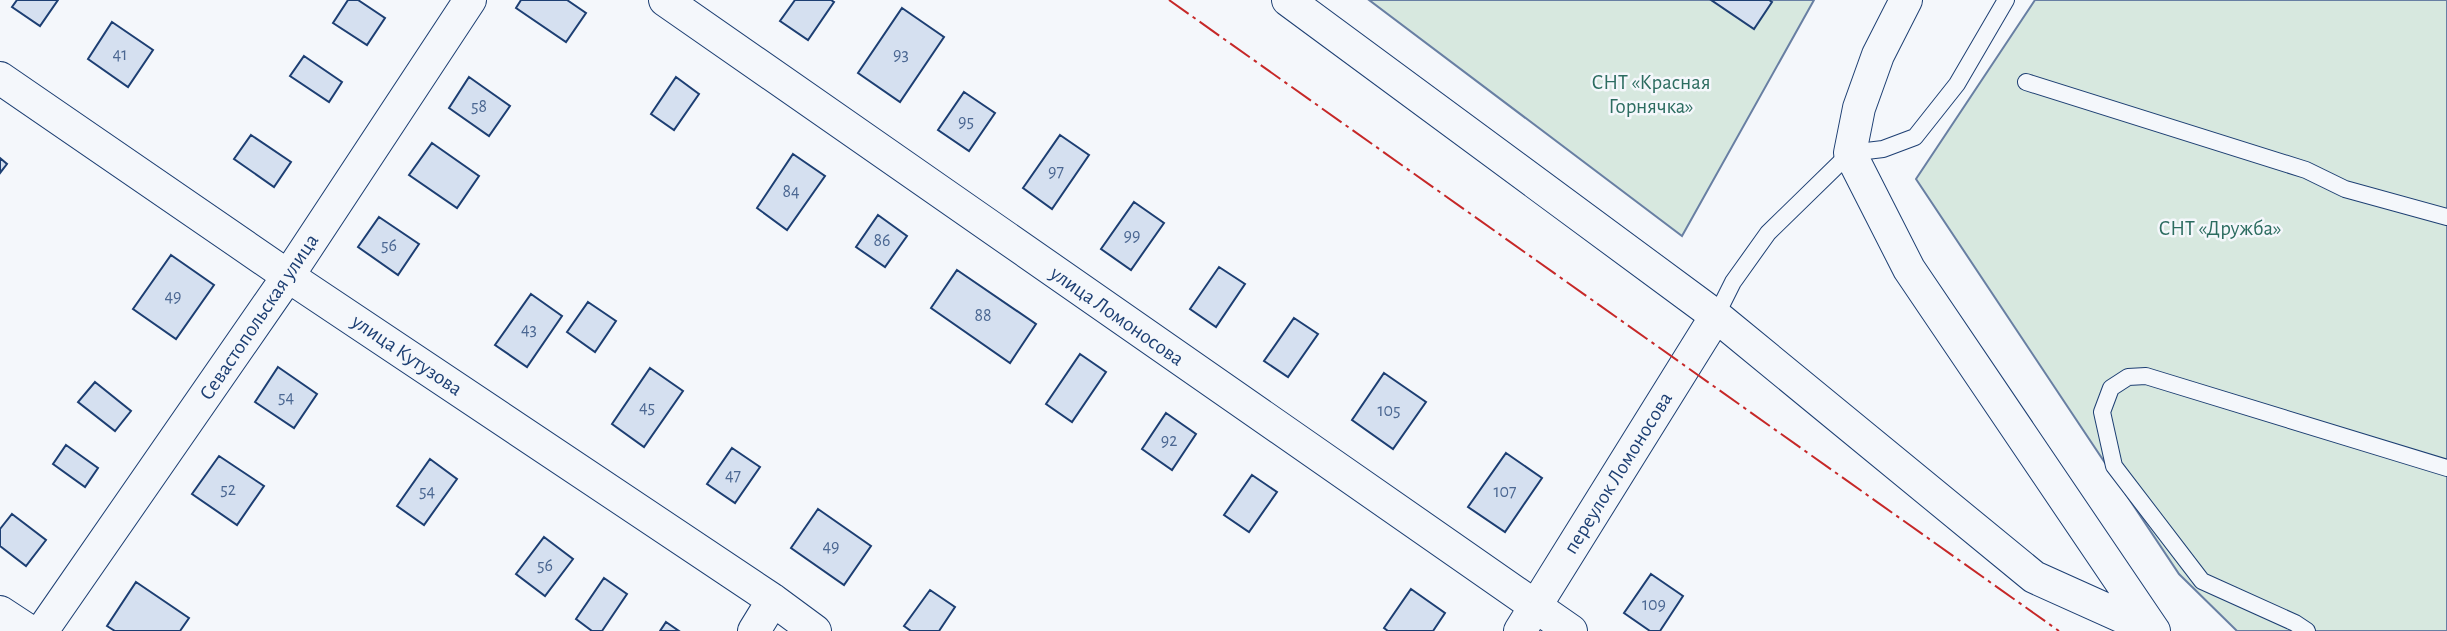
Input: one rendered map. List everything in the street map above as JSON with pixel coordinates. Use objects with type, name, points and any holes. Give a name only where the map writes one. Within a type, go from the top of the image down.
[{"type":"street","name":"Севастопольская улица","points":[[42,631],[288,276],[470,0]]},
{"type":"street","name":"улица Ломоносова","points":[[665,0],[1527,619],[1571,631]]},
{"type":"street","points":[[1288,0],[1716,316],[2034,576],[2154,631]]},
{"type":"street","points":[[1906,0],[1878,55],[1859,108],[1850,153],[1909,269],[2154,631]]},
{"type":"street","name":"улица Кутузова","points":[[0,78],[288,276],[773,600],[815,631]]},
{"type":"street","name":"переулок Ломоносова","points":[[1527,619],[1716,316]]},
{"type":"street","points":[[754,631],[773,600]]},
{"type":"street","points":[[0,612],[29,631]]},
{"type":"lane","points":[[1716,316],[1733,282],[1768,233],[1850,153],[1883,149],[1915,137],[1956,84],[2006,0]]},
{"type":"lane","points":[[2026,82],[2306,170],[2345,189],[2447,217]]},
{"type":"lane","points":[[2307,631],[2202,581],[2114,466],[2102,412],[2111,388],[2128,377],[2146,376],[2447,468]]},
{"type":"green space","name":"СНТ «Красная Горнячка»","points":[[1369,0],[1814,0],[1682,236]]},
{"type":"green space","name":"СНТ «Дружба»","points":[[2035,0],[2447,0],[2447,631],[2237,631],[2179,574],[1916,179]]},
{"type":"building","points":[[17,0],[58,0],[40,26],[12,7]]},
{"type":"building","points":[[348,0],[358,0],[385,18],[367,45],[333,23]]},
{"type":"building","points":[[521,0],[567,0],[586,13],[566,42],[516,8]]},
{"type":"building","points":[[795,0],[834,2],[808,40],[780,21]]},
{"type":"building","points":[[1711,0],[1769,0],[1772,2],[1754,29]]},
{"type":"building","points":[[902,8],[944,37],[900,102],[858,73]]},
{"type":"building","points":[[112,22],[153,50],[128,87],[88,59]]},
{"type":"building","points":[[304,56],[342,82],[329,102],[290,76]]},
{"type":"building","points":[[469,77],[510,106],[489,136],[449,108]]},
{"type":"building","points":[[676,77],[699,94],[674,130],[651,114]]},
{"type":"building","points":[[964,92],[995,113],[969,151],[938,130]]},
{"type":"building","points":[[251,135],[291,162],[274,187],[234,159]]},
{"type":"building","points":[[1060,135],[1089,155],[1052,209],[1023,188]]},
{"type":"building","points":[[432,143],[479,176],[457,208],[409,175]]},
{"type":"building","points":[[793,154],[825,176],[787,230],[757,208]]},
{"type":"building","points":[[0,158],[7,164],[0,173]]},
{"type":"building","points":[[1134,202],[1164,223],[1131,270],[1101,249]]},
{"type":"building","points":[[878,215],[907,236],[885,267],[856,247]]},
{"type":"building","points":[[379,217],[419,244],[398,275],[358,247]]},
{"type":"building","points":[[171,255],[214,285],[176,339],[133,309]]},
{"type":"building","points":[[1219,267],[1245,284],[1216,327],[1190,309]]},
{"type":"building","points":[[957,270],[1036,324],[1010,363],[931,308]]},
{"type":"building","points":[[531,294],[562,316],[527,367],[495,345]]},
{"type":"building","points":[[588,302],[616,321],[595,352],[567,332]]},
{"type":"building","points":[[1294,318],[1318,334],[1288,377],[1264,361]]},
{"type":"building","points":[[1080,354],[1106,372],[1072,422],[1046,404]]},
{"type":"building","points":[[278,367],[317,394],[294,428],[255,402]]},
{"type":"building","points":[[650,368],[683,391],[644,447],[612,424]]},
{"type":"building","points":[[1384,373],[1426,402],[1393,449],[1352,420]]},
{"type":"building","points":[[95,382],[131,411],[115,431],[78,402]]},
{"type":"building","points":[[1166,413],[1196,434],[1172,470],[1142,449]]},
{"type":"building","points":[[66,445],[98,468],[85,487],[53,464]]},
{"type":"building","points":[[732,448],[760,467],[735,503],[707,484]]},
{"type":"building","points":[[1506,453],[1542,478],[1505,532],[1468,507]]},
{"type":"building","points":[[219,456],[264,486],[237,525],[192,494]]},
{"type":"building","points":[[430,459],[457,479],[424,525],[397,506]]},
{"type":"building","points":[[1252,475],[1277,492],[1249,532],[1224,515]]},
{"type":"building","points":[[818,509],[871,546],[844,585],[791,548]]},
{"type":"building","points":[[12,514],[46,540],[26,566],[0,546],[0,529]]},
{"type":"building","points":[[544,537],[573,559],[545,596],[516,574]]},
{"type":"building","points":[[1651,574],[1683,596],[1660,631],[1650,631],[1624,613]]},
{"type":"building","points":[[604,578],[627,594],[602,631],[592,631],[576,619]]},
{"type":"building","points":[[136,582],[189,618],[180,631],[115,631],[107,626]]},
{"type":"building","points":[[1411,589],[1445,613],[1433,631],[1388,631],[1384,628]]},
{"type":"building","points":[[930,590],[955,607],[939,631],[911,631],[904,626]]},
{"type":"building","points":[[666,622],[679,631],[660,631]]},
{"type":"power","points":[[1169,0],[2059,631]]}]
